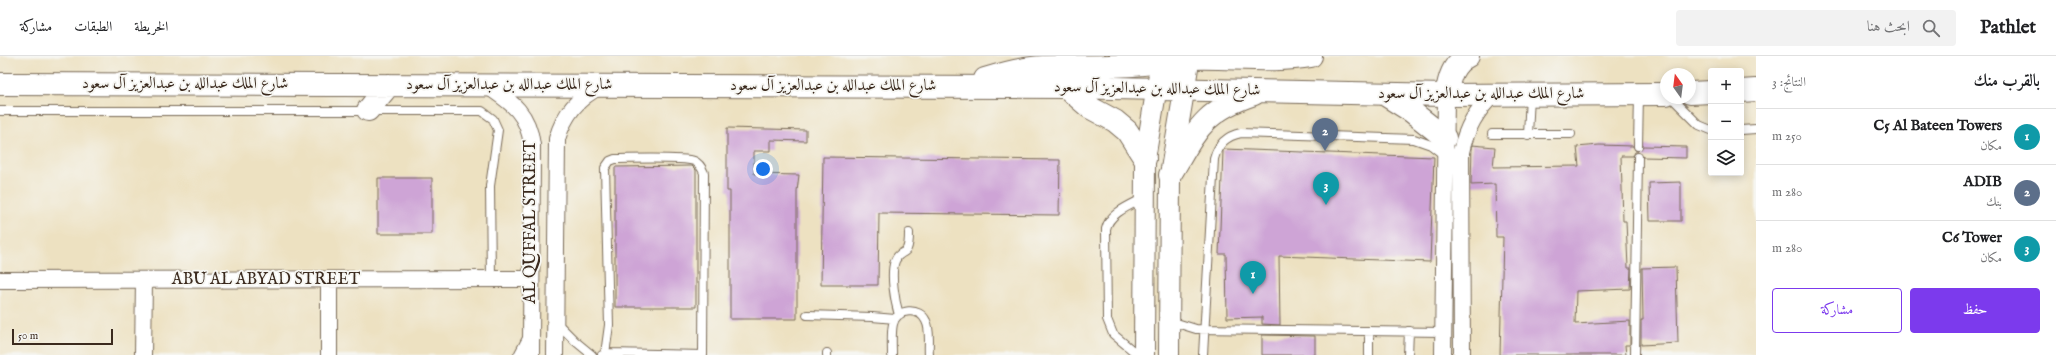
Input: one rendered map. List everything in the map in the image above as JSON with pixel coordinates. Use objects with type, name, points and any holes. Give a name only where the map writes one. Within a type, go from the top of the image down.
[{"type":"main road","points":[[963,87],[1001,74],[1041,67],[1218,56],[1289,59],[1311,56]]},
{"type":"main road","points":[[1446,95],[1452,73],[1460,61],[1468,56]]},
{"type":"main road","points":[[1157,89],[1171,70],[1180,63],[1176,58]]},
{"type":"main road","name":"شارع الملك عبدالله بن عبدالعزيز آل سعود","points":[[0,84],[1066,87],[1446,95],[1660,94]]},
{"type":"main road","points":[[368,110],[389,85]]},
{"type":"main road","points":[[1066,87],[1089,107],[1114,121],[1127,131],[1145,159]]},
{"type":"main road","points":[[1744,91],[1756,90]]},
{"type":"main road","points":[[1170,175],[1207,118],[1232,102],[1262,91]]},
{"type":"main road","points":[[1696,93],[1708,92]]},
{"type":"main road","points":[[1384,94],[1411,111],[1445,147]]},
{"type":"street","points":[[1169,355],[1170,175],[1184,90],[1176,58]]},
{"type":"street","name":"AL QUFFAL STREET","points":[[486,85],[510,101],[520,112],[530,131],[531,355]]},
{"type":"street","name":"AL QUFFAL STREET","points":[[555,355],[557,138],[564,118],[584,96],[601,86]]},
{"type":"street","points":[[1144,355],[1145,159],[1157,89]]},
{"type":"street","points":[[1443,355],[1446,95]]},
{"type":"street","points":[[1462,355],[1461,152],[1464,139],[1473,118],[1493,95]]},
{"type":"street","points":[[531,152],[545,149],[556,157]]},
{"type":"street","name":"ABU AL ABYAD STREET","points":[[0,280],[531,279]]},
{"type":"street","points":[[143,355],[144,280]]},
{"type":"street","points":[[329,280],[329,355]]},
{"type":"lane","points":[[1528,134],[1530,95]]},
{"type":"lane","points":[[1638,146],[1639,95]]},
{"type":"lane","points":[[1678,104],[1699,125],[1708,129]]},
{"type":"lane","points":[[0,111],[482,111],[493,119],[497,125],[499,136],[490,186],[491,279]]},
{"type":"lane","points":[[1744,130],[1756,129]]},
{"type":"lane","points":[[1203,355],[1214,160],[1218,146],[1228,137],[1234,134],[1249,133],[1414,139],[1431,145],[1445,147]]},
{"type":"lane","points":[[1492,134],[1571,134]]},
{"type":"lane","points":[[1635,355],[1638,157]]},
{"type":"lane","points":[[615,159],[675,163],[693,161],[700,165],[704,173],[703,355],[603,354],[609,325],[605,168],[610,161],[615,159]]},
{"type":"lane","points":[[1138,355],[1113,334],[1107,319],[1106,229],[1107,224],[1113,216],[1144,197]]},
{"type":"lane","points":[[897,317],[894,288],[894,264],[897,258],[907,251],[909,233]]},
{"type":"lane","points":[[892,355],[893,325],[897,317],[903,312],[914,311],[924,317],[928,327],[929,355]]},
{"type":"lane","points":[[807,315],[897,317]]},
{"type":"lane","points":[[555,320],[570,336],[592,355]]},
{"type":"lane","points":[[1170,321],[1186,328],[1205,329],[1443,332]]},
{"type":"lane","points":[[518,355],[531,330]]},
{"type":"lane","points":[[1369,331],[1369,355]]},
{"type":"lane","points":[[1408,355],[1409,331]]},
{"type":"building","points":[[727,128],[806,130],[806,141],[771,140],[771,151],[754,151],[754,174],[799,175],[797,191],[797,319],[730,319],[730,191],[727,191]]},
{"type":"building","points":[[1472,145],[1495,147],[1493,167],[1579,166],[1577,147],[1599,145],[1633,146],[1635,150],[1638,151],[1643,146],[1686,147],[1686,158],[1643,157],[1638,152],[1635,152],[1633,156],[1621,156],[1623,221],[1626,221],[1628,268],[1631,268],[1630,289],[1576,291],[1575,324],[1630,321],[1630,345],[1625,345],[1626,355],[1500,355],[1503,237],[1496,237],[1495,184],[1471,185]]},
{"type":"building","points":[[1224,149],[1434,157],[1430,262],[1279,256],[1280,325],[1262,324],[1262,317],[1227,318],[1226,254],[1219,254]]},
{"type":"building","points":[[823,157],[1060,160],[1059,215],[879,213],[878,285],[821,285]]},
{"type":"building","points":[[692,166],[696,170],[696,307],[615,307],[615,167]]},
{"type":"building","points":[[378,178],[432,178],[432,234],[378,234]]},
{"type":"building","points":[[1681,182],[1681,221],[1650,221],[1649,183]]},
{"type":"building","points":[[1676,267],[1678,343],[1641,345],[1641,320],[1643,320],[1642,268]]},
{"type":"building","points":[[1262,335],[1315,336],[1315,355],[1262,355]]},
{"type":"place","name":"ADIB","points":[[1325,151]]},
{"type":"place","name":"C6 Tower","points":[[1326,205]]},
{"type":"place","name":"C5 Al Bateen Towers","points":[[1253,294]]}]
